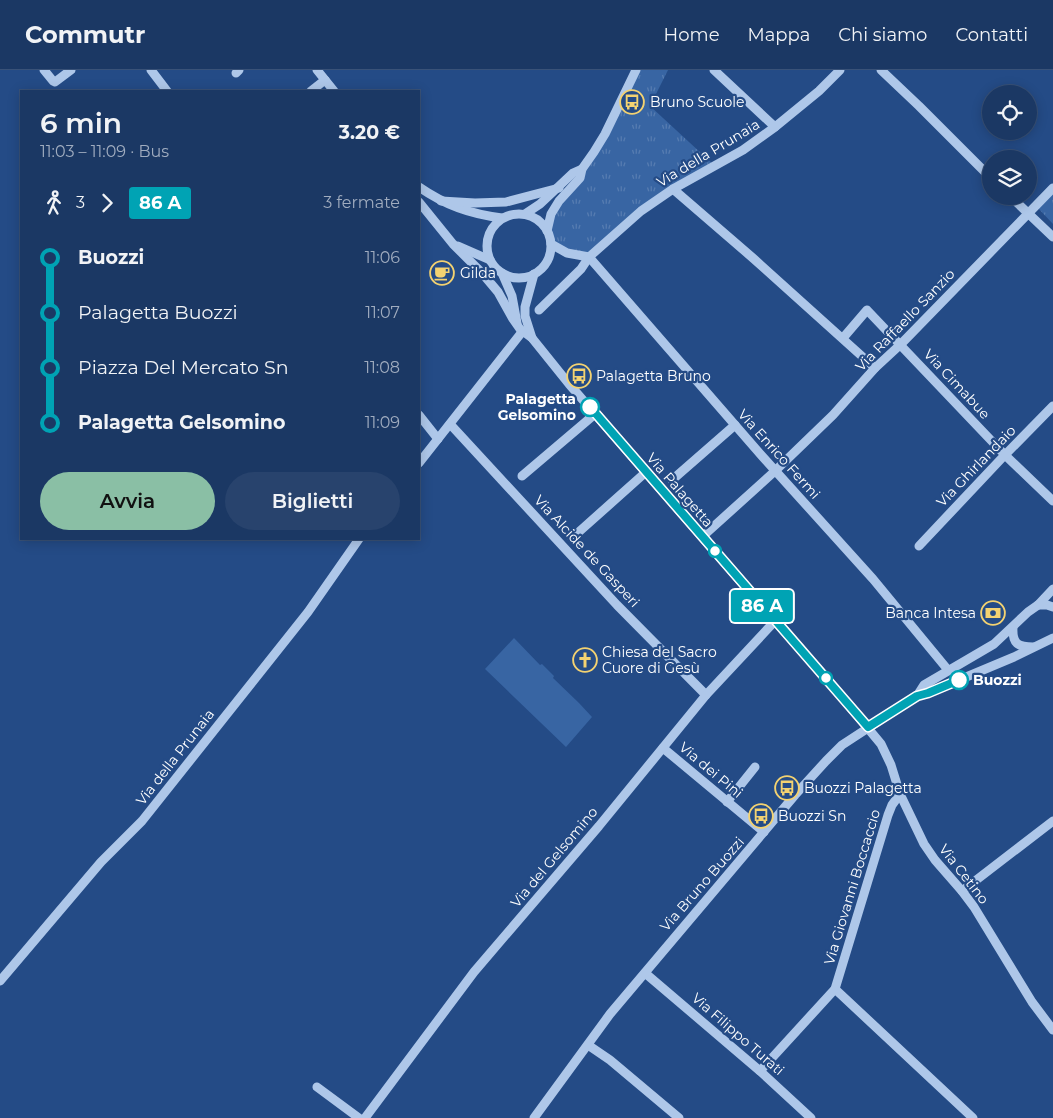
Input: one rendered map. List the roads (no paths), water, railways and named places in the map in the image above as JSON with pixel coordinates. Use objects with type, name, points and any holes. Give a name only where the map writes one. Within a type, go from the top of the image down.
[{"type":"street","points":[[44,70],[55,82],[71,70]]},
{"type":"street","points":[[151,70],[166,90]]},
{"type":"street","points":[[317,70],[333,90]]},
{"type":"street","points":[[547,231],[551,214],[559,201],[580,178],[582,169],[604,134],[636,70]]},
{"type":"street","points":[[714,70],[775,128]]},
{"type":"street","name":"Via della Prunaia","points":[[539,310],[581,269],[589,258],[641,212],[673,189],[743,150],[775,128],[819,91],[840,70]]},
{"type":"street","points":[[881,70],[982,169]]},
{"type":"street","points":[[312,90],[325,80]]},
{"type":"street","points":[[525,214],[540,204],[573,173],[582,169]]},
{"type":"street","points":[[420,188],[441,201],[455,207],[483,216],[502,218]]},
{"type":"street","points":[[441,201],[506,202],[558,188]]},
{"type":"street","name":"Via Raffaello Sanzio","points":[[702,537],[775,471],[832,415],[875,368],[901,344],[1053,188]]},
{"type":"street","points":[[673,189],[875,368]]},
{"type":"street","name":"Via Palagetta","points":[[420,203],[453,244],[498,292],[520,329],[532,338],[595,414],[868,727]]},
{"type":"street","points":[[1020,205],[1053,237]]},
{"type":"street","points":[[490,260],[487,245],[491,230],[502,218],[513,214],[525,214],[538,220],[544,225],[551,244],[567,253],[589,258]]},
{"type":"street","name":"Via Palagetta","points":[[453,244],[490,260],[502,273],[512,296],[520,329]]},
{"type":"street","name":"Via Palagetta","points":[[532,338],[525,316],[525,307],[534,274],[546,263],[551,244]]},
{"type":"street","name":"Via Enrico Fermi","points":[[589,258],[873,580],[948,670]]},
{"type":"street","points":[[502,273],[518,278],[534,274]]},
{"type":"street","name":"Via Cimabue","points":[[843,338],[867,310],[1005,455],[1053,501]]},
{"type":"street","points":[[420,462],[520,329]]},
{"type":"street","name":"Via Ghirlandaio","points":[[919,546],[1053,406]]},
{"type":"street","points":[[522,476],[595,414]]},
{"type":"street","points":[[420,416],[438,439]]},
{"type":"street","name":"Via Alcide de Gasperi","points":[[450,424],[617,605],[706,695]]},
{"type":"street","points":[[672,480],[735,425]]},
{"type":"street","points":[[572,538],[646,472]]},
{"type":"street","name":"Via della Prunaia","points":[[0,982],[101,862],[142,821],[308,612],[358,540]]},
{"type":"street","name":"Via Bruno Buozzi","points":[[917,696],[924,686],[992,645],[1053,590]]},
{"type":"street","points":[[1038,605],[1053,607]]},
{"type":"street","name":"Via del Gelsomino","points":[[365,1118],[474,972],[599,826],[706,695],[775,622]]},
{"type":"street","points":[[1013,627],[1016,644],[1034,647]]},
{"type":"street","name":"Via Bruno Buozzi","points":[[534,1118],[610,1014],[764,832],[842,745],[917,696],[1006,660],[1053,638]]},
{"type":"street","name":"Via Cetino","points":[[868,727],[886,753],[900,794],[924,844],[935,860],[962,891],[993,937],[1032,1002],[1053,1030]]},
{"type":"street","name":"Via dei Pini","points":[[663,748],[764,832]]},
{"type":"street","points":[[727,802],[755,767]]},
{"type":"street","name":"Via Giovanni Boccaccio","points":[[760,1071],[835,989],[888,815],[900,794]]},
{"type":"street","points":[[962,891],[1053,821]]},
{"type":"street","name":"Via Filippo Turati","points":[[645,972],[760,1071],[811,1118]]},
{"type":"street","points":[[835,989],[973,1118]]},
{"type":"street","points":[[588,1045],[626,1073],[680,1118]]},
{"type":"street","points":[[317,1087],[359,1118]]},
{"type":"place","name":"Bruno Scuole","points":[[632,102]]},
{"type":"place","name":"Gilda","points":[[442,273]]},
{"type":"place","name":"Palagetta Bruno","points":[[579,376]]},
{"type":"place","name":"Palagetta Gelsomino","points":[[590,407]]},
{"type":"place","name":"Banca Intesa","points":[[993,613]]},
{"type":"place","name":"Chiesa del Sacro Cuore di Gesù","points":[[585,660]]},
{"type":"place","name":"Buozzi","points":[[959,680]]},
{"type":"place","name":"Buozzi Palagetta","points":[[787,788]]},
{"type":"place","name":"Buozzi Sn","points":[[761,816]]}]
